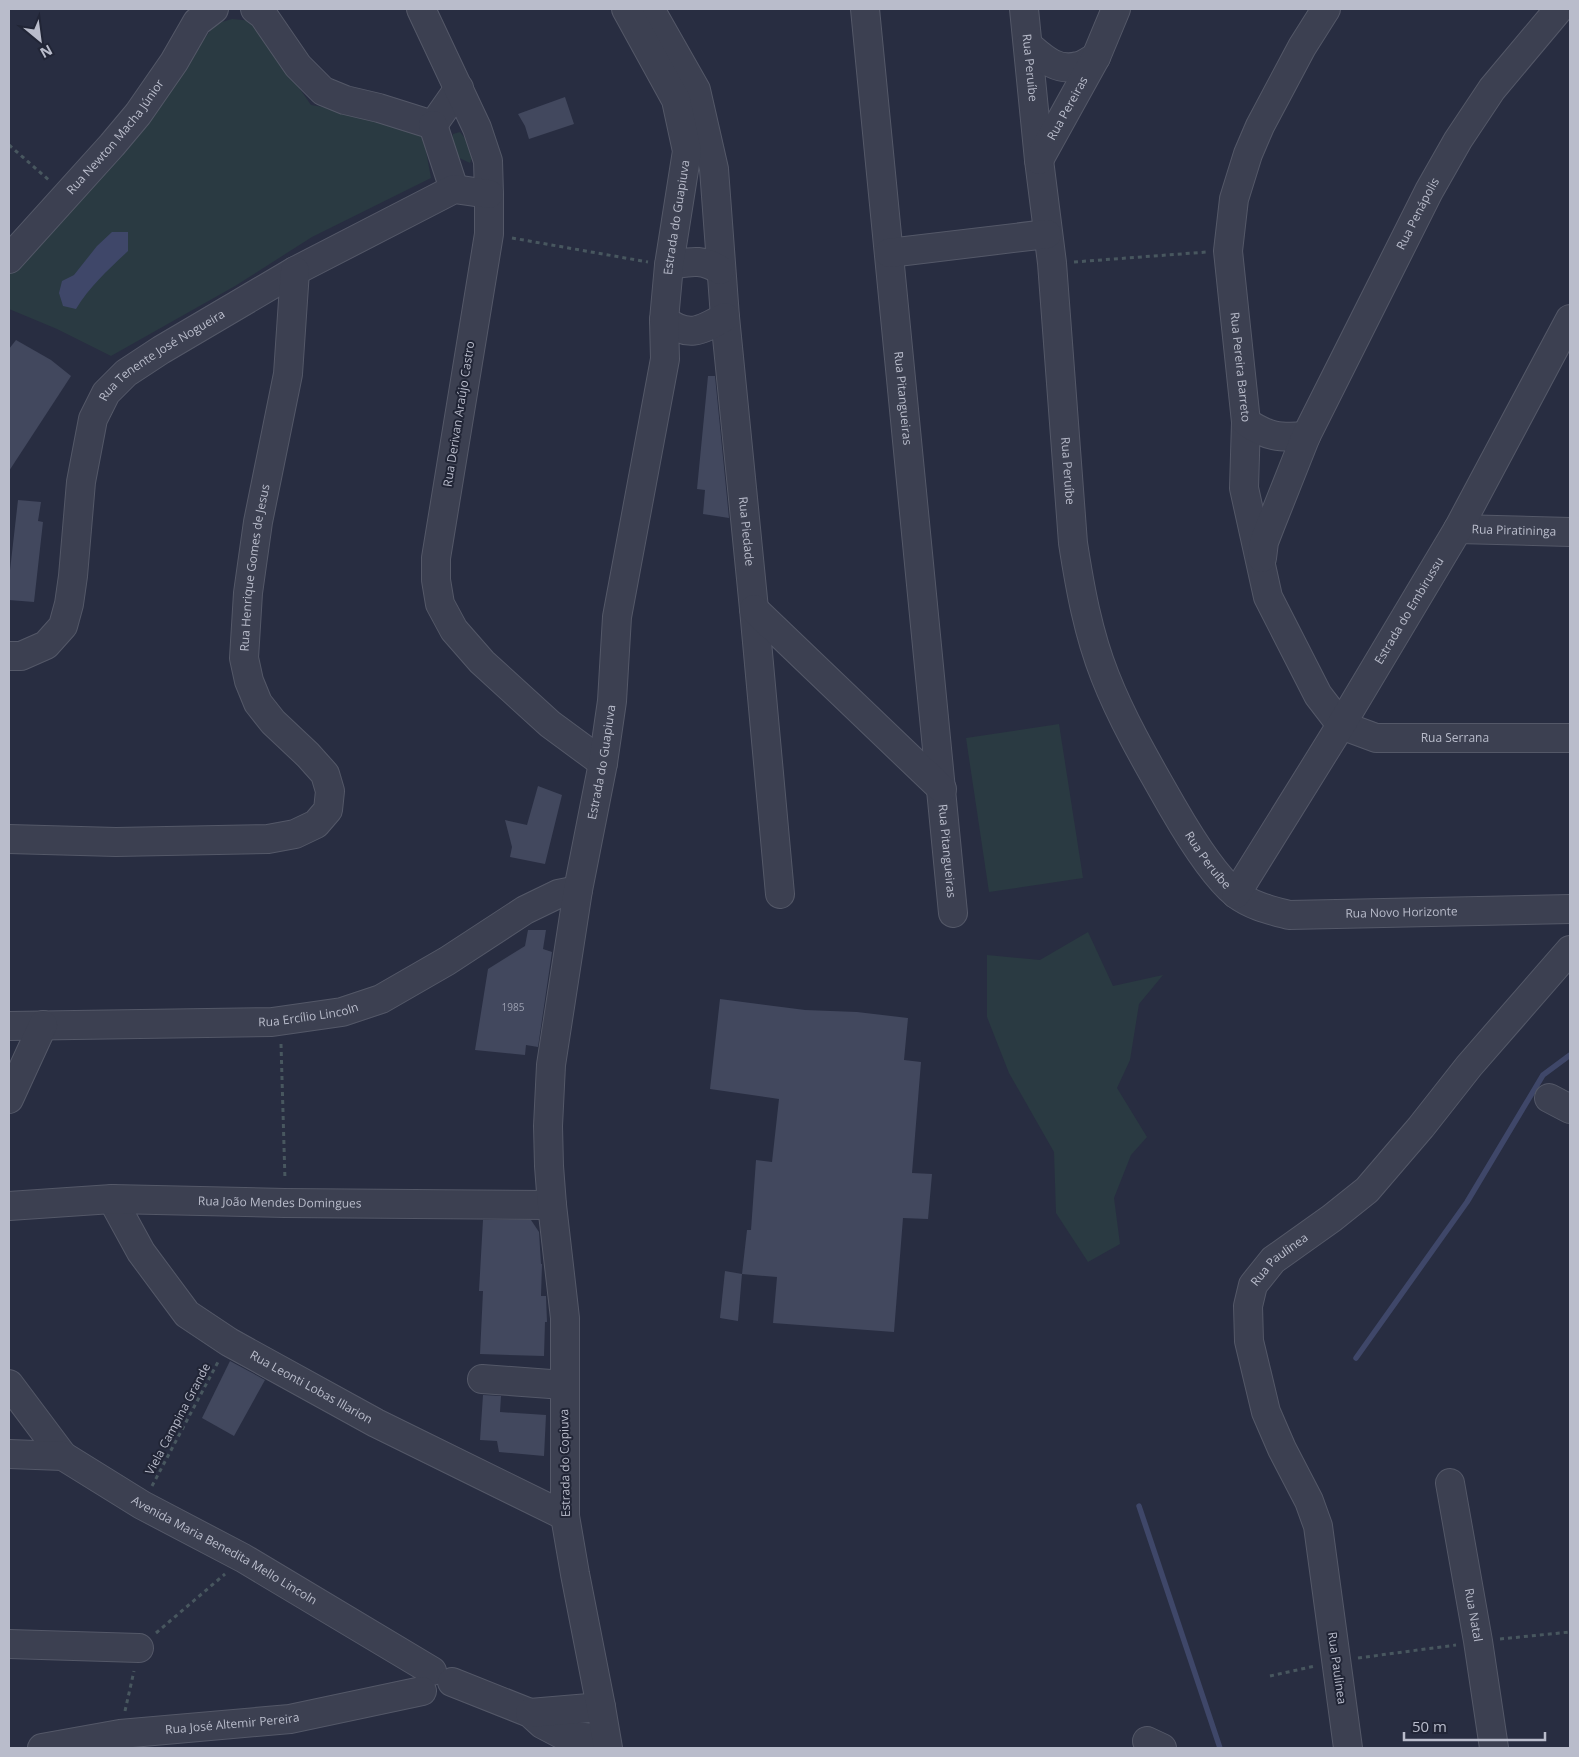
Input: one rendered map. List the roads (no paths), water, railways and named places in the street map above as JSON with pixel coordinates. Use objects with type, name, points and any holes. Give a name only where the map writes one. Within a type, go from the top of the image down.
[{"type":"street","name":"Rua Newton Macha Júnior","points":[[9,259],[138,114],[169,70],[197,22],[214,9]]},
{"type":"street","points":[[255,9],[263,15],[298,66],[323,91],[345,100],[379,108],[433,125]]},
{"type":"street","name":"Rua Derivan Araújo Castro","points":[[422,9],[477,128],[488,160],[490,194],[488,234],[436,558],[436,580],[440,604],[454,630],[482,662],[550,724],[603,762]]},
{"type":"street","name":"Estrada do Guapiuva","points":[[634,9],[696,90],[714,168]]},
{"type":"street","name":"Estrada do Guapiuva","points":[[552,1205],[548,1126],[551,1065],[578,890],[603,762],[612,701],[617,617],[665,359],[664,320],[669,265],[687,151],[676,100],[634,9]]},
{"type":"street","name":"Rua Pitangueiras","points":[[866,9],[953,914]]},
{"type":"street","name":"Rua Peruíbe","points":[[1024,9],[1039,160],[1052,263],[1073,543],[1080,586],[1091,633],[1105,676],[1153,773],[1210,865],[1236,894]]},
{"type":"street","name":"Rua Pereiras","points":[[1039,160],[1096,57],[1116,9]]},
{"type":"street","name":"Rua Pereira Barreto","points":[[1326,9],[1302,48],[1260,126],[1248,154],[1234,199],[1228,250],[1246,422],[1244,488],[1263,580],[1268,596],[1318,695],[1341,725]]},
{"type":"street","name":"Rua Penápolis","points":[[1261,565],[1264,542],[1306,436],[1429,192],[1458,140],[1492,89],[1560,14]]},
{"type":"street","name":"Rua Pereiras","points":[[1029,46],[1049,63],[1063,68],[1078,66],[1096,57]]},
{"type":"street","points":[[433,125],[460,88]]},
{"type":"street","points":[[433,125],[454,189],[490,194]]},
{"type":"street","name":"Rua Piedade","points":[[714,168],[720,270],[780,894]]},
{"type":"street","name":"Rua Tenente José Nogueira","points":[[9,656],[21,656],[46,645],[63,626],[69,604],[73,576],[81,482],[86,449],[93,419],[106,393],[126,373],[161,350],[295,270],[454,189]]},
{"type":"street","points":[[889,253],[1048,234]]},
{"type":"street","points":[[669,265],[700,261],[720,270]]},
{"type":"street","name":"Rua Henrique Gomes de Jesus","points":[[9,839],[116,842],[268,838],[295,834],[316,824],[328,810],[330,791],[325,774],[273,722],[258,703],[248,681],[244,658],[245,629],[260,513],[288,374],[295,270]]},
{"type":"street","points":[[665,359],[694,332],[725,318]]},
{"type":"street","name":"Estrada do Embirussu","points":[[1236,894],[1341,725],[1458,529],[1570,319]]},
{"type":"street","points":[[664,320],[681,329],[694,332]]},
{"type":"street","points":[[1246,422],[1261,432],[1274,436],[1306,436]]},
{"type":"street","points":[[1244,488],[1281,496]]},
{"type":"street","name":"Rua Piratininga","points":[[1458,529],[1570,532]]},
{"type":"street","name":"Rua Pitangueiras","points":[[754,608],[942,789]]},
{"type":"street","name":"Rua Serrana","points":[[1341,725],[1376,738],[1570,738]]},
{"type":"street","name":"Rua Ercílio Lincoln","points":[[9,1026],[281,1021],[342,1012],[380,999],[447,961],[525,910],[558,894],[578,890]]},
{"type":"street","name":"Rua Novo Horizonte","points":[[1236,894],[1259,907],[1289,914],[1570,909]]},
{"type":"street","name":"Rua Paulinea","points":[[1348,1748],[1318,1526],[1309,1501],[1282,1449],[1266,1412],[1249,1341],[1248,1306],[1253,1285],[1273,1260],[1332,1218],[1367,1190],[1421,1127],[1468,1066],[1570,950]]},
{"type":"street","points":[[9,1098],[43,1025]]},
{"type":"street","name":"Rua João Mendes Domingues","points":[[9,1206],[112,1199],[285,1203],[552,1205]]},
{"type":"street","name":"Rua Leonti Lobas Illarion","points":[[112,1199],[140,1252],[187,1314],[229,1342],[376,1423],[565,1516]]},
{"type":"street","name":"Estrada do Copiuva","points":[[552,1205],[565,1318],[565,1516],[574,1574],[607,1744]]},
{"type":"street","points":[[482,1379],[564,1385]]},
{"type":"street","points":[[9,1384],[63,1456]]},
{"type":"street","name":"Avenida Maria Benedita Mello Lincoln","points":[[9,1454],[63,1456],[142,1504],[243,1558],[435,1682]]},
{"type":"street","name":"Rua Natal","points":[[1450,1482],[1478,1642],[1494,1748]]},
{"type":"street","points":[[9,1644],[139,1648]]},
{"type":"street","points":[[435,1682],[530,1713],[601,1707]]},
{"type":"street","name":"Rua José Altemir Pereira","points":[[42,1748],[120,1734],[290,1719],[435,1682]]},
{"type":"street","points":[[530,1713],[542,1724],[561,1734],[607,1744]]},
{"type":"water","points":[[112,232],[128,232],[128,251],[94,285],[76,309],[63,306],[59,293],[62,281],[74,275],[97,246]]},
{"type":"waterway","points":[[1356,1358],[1467,1202],[1543,1075],[1570,1055]]},
{"type":"waterway","points":[[1139,1506],[1220,1748]]}]
